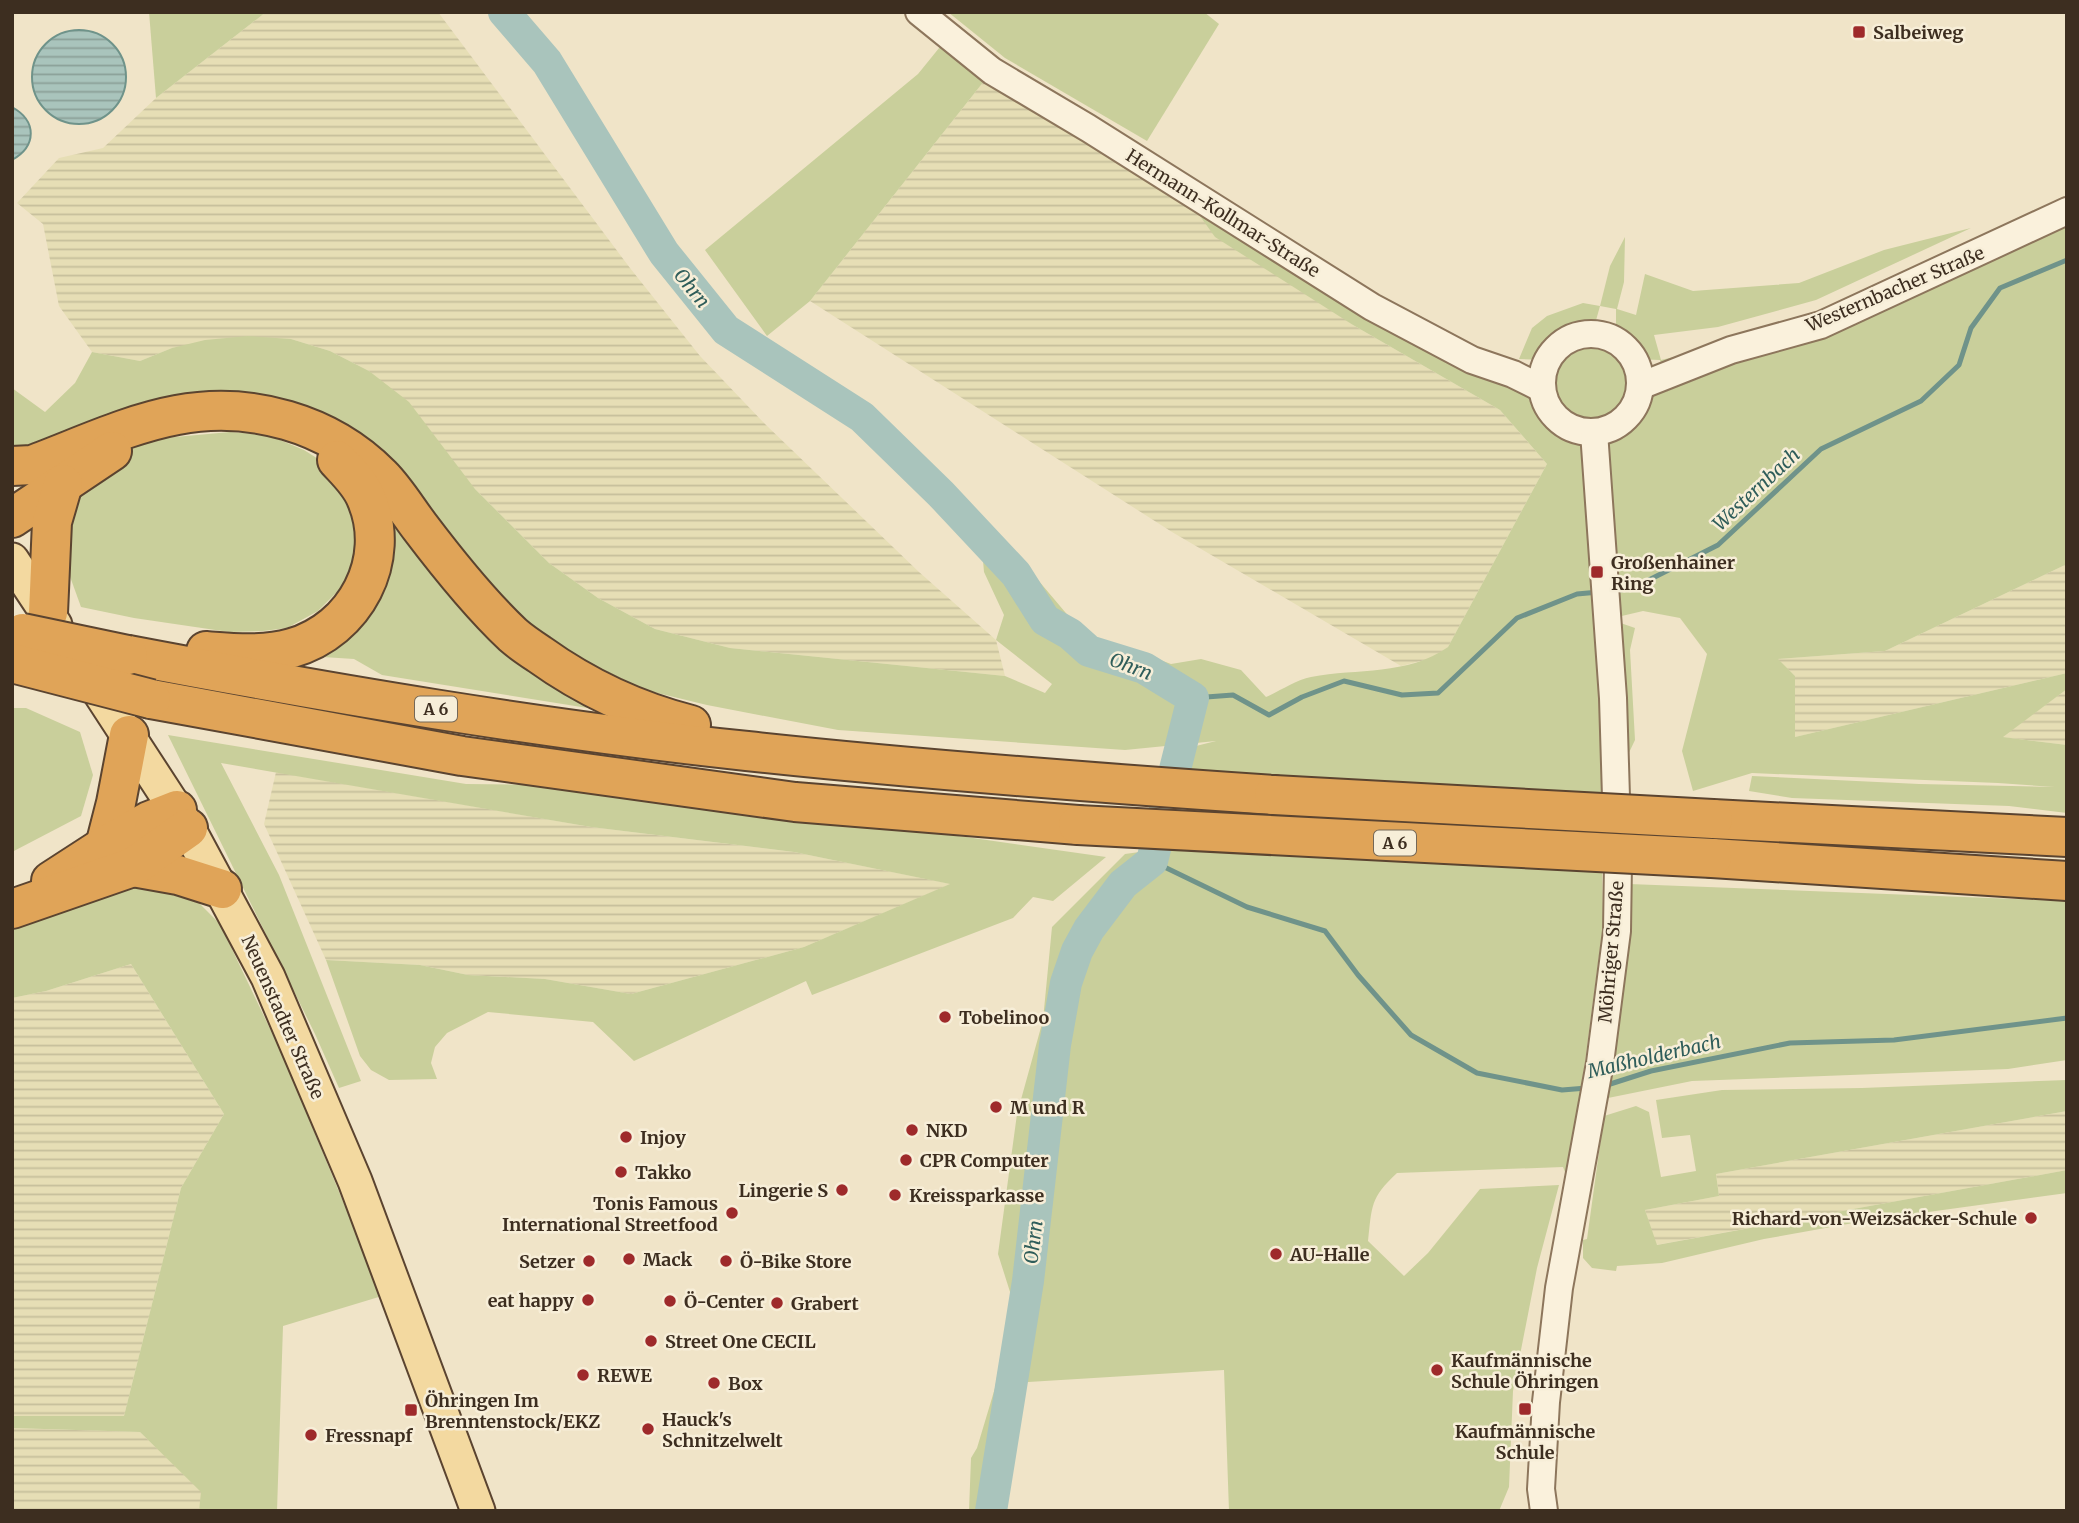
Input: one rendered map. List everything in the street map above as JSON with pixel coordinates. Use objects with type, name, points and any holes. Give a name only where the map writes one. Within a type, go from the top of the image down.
[{"type":"highway","points":[[12,518],[30,475],[145,422],[178,414],[220,410],[264,413],[303,425],[342,445],[382,476],[448,564],[514,636],[563,671],[620,702],[710,730],[747,751]]},
{"type":"highway","points":[[30,475],[117,448],[148,435],[181,426],[221,421],[263,424],[297,434],[331,454],[354,477],[366,497],[373,519],[373,569],[361,595],[345,618],[320,635],[292,648],[255,652],[196,650],[128,655]]},
{"type":"highway","points":[[24,635],[52,522],[30,475]]},
{"type":"highway","name":"A 6","points":[[24,635],[338,695],[747,751],[1081,782],[1406,803],[2067,837]]},
{"type":"highway","name":"A 6","points":[[24,635],[151,699],[462,756],[782,800],[1078,825],[1712,858],[2067,881]]},
{"type":"highway","points":[[119,857],[116,803],[129,735]]},
{"type":"highway","points":[[12,909],[119,857],[149,821],[182,819]]},
{"type":"highway","points":[[12,895],[119,857],[222,889]]},
{"type":"main road","name":"Neuenstadter Straße","points":[[12,560],[24,635],[129,735],[182,819],[268,977],[355,1181],[478,1511]]},
{"type":"street","name":"Hermann-Kollmar-Straße","points":[[919,12],[992,71],[1395,319],[1472,360],[1513,374],[1541,388]]},
{"type":"street","name":"Westernbacher Straße","points":[[1640,386],[1731,350],[1821,325],[2067,211]]},
{"type":"street","points":[[1395,319],[1519,359],[1547,360]]},
{"type":"street","points":[[1588,333],[1603,335],[1616,340],[1634,359],[1640,386],[1632,410],[1620,422],[1594,432],[1578,430],[1564,424],[1552,413],[1541,388],[1542,372],[1557,346],[1571,337],[1588,333]]},
{"type":"street","points":[[1634,359],[1660,360],[1699,351],[1731,350]]},
{"type":"street","name":"Möhriger Straße","points":[[1544,1511],[1541,1489],[1546,1402],[1559,1288],[1600,1063],[1616,931],[1618,863],[1613,698],[1594,432]]},
{"type":"shaded area","points":[[266,12],[438,12],[630,268],[700,356],[766,425],[919,572],[996,640],[1005,676],[730,648],[655,629],[598,598],[549,563],[475,489],[369,371],[330,351],[291,339],[172,348],[140,361],[92,352],[59,306],[43,224],[17,203],[59,158],[103,148],[156,98]]},
{"type":"shaded area","points":[[992,71],[1088,128],[1353,325],[1500,410],[1547,464],[1448,647],[1433,658],[1401,666],[1172,532],[810,301]]},
{"type":"shaded area","points":[[2067,564],[2067,673],[1795,737],[1795,676],[1777,659],[1885,651]]},
{"type":"shaded area","points":[[2067,689],[2067,745],[2002,737]]},
{"type":"shaded area","points":[[276,772],[591,827],[794,852],[951,884],[804,947],[631,994],[545,979],[468,975],[420,965],[326,960],[264,824]]},
{"type":"shaded area","points":[[131,964],[224,1114],[181,1188],[124,1416],[12,1416],[12,998],[46,991]]},
{"type":"shaded area","points":[[2067,1111],[2067,1170],[1656,1245],[1645,1210],[1719,1196],[1716,1174]]},
{"type":"shaded area","points":[[12,1428],[140,1432],[202,1492],[199,1511],[12,1511]]},
{"type":"green space","points":[[149,12],[266,12],[156,98]]},
{"type":"green space","points":[[948,12],[1204,12],[1219,24],[1147,141],[1005,58]]},
{"type":"green space","points":[[948,37],[992,71],[810,301],[767,336],[705,250],[918,74]]},
{"type":"green space","points":[[1177,184],[1542,388],[1542,372],[1546,360],[1519,359],[1532,328],[1547,316],[1583,303],[1600,306],[1610,266],[1625,237],[1624,282],[1617,309],[1636,315],[1645,274],[1693,291],[1799,283],[1884,250],[1971,228],[1816,300],[1718,327],[1654,335],[1661,360],[1699,351],[1731,350],[2067,211],[2067,564],[1885,651],[1778,659],[1795,676],[1795,737],[2067,673],[2067,689],[2003,737],[2067,745],[2067,813],[2009,806],[1792,798],[1749,791],[1752,776],[2055,787],[1998,783],[1752,773],[1693,791],[1682,751],[1707,654],[1680,618],[1643,611],[1609,619],[1635,628],[1630,650],[1635,740],[1616,780],[1607,619],[1594,623],[1602,700],[1602,799],[1186,777],[1180,750],[1216,741],[1125,750],[838,730],[707,705],[645,690],[581,659],[536,630],[495,593],[369,441],[299,404],[235,391],[154,400],[69,435],[12,450],[12,388],[45,412],[75,383],[92,352],[140,361],[172,348],[205,340],[248,336],[291,339],[330,351],[369,371],[409,402],[475,489],[549,563],[598,598],[655,629],[730,648],[1005,676],[1045,693],[1052,684],[996,640],[1004,615],[984,572],[981,537],[999,534],[1087,638],[1128,648],[1171,664],[1201,659],[1241,670],[1266,697],[1311,677],[1382,670],[1416,663],[1432,656],[1448,647],[1547,464],[1500,410],[1353,325],[1215,237]],"holes":[[[1600,306],[1616,309],[1616,340],[1588,333],[1595,324]],[[1634,359],[1660,360],[1665,375],[1640,385]]]},
{"type":"green space","points":[[230,432],[268,435],[304,450],[334,469],[359,532],[356,569],[336,593],[318,611],[287,628],[263,631],[229,632],[81,607],[68,571],[62,539],[74,494],[119,455],[153,439]]},
{"type":"green space","points":[[378,505],[625,714],[382,675],[354,659],[292,655],[322,644]]},
{"type":"green space","points":[[12,708],[26,708],[80,732],[93,775],[81,816],[12,852]]},
{"type":"green space","points":[[168,735],[466,784],[544,785],[1106,857],[1053,901],[1033,897],[1013,918],[812,995],[806,981],[634,1061],[593,1022],[488,1012],[447,1033],[435,1047],[431,1063],[437,1079],[389,1080],[371,1070],[360,1056],[326,960],[420,965],[468,975],[545,979],[631,994],[804,947],[950,884],[794,852],[591,827],[221,763],[279,875],[361,1081],[339,1088]]},
{"type":"green space","points":[[1154,850],[1602,868],[1603,925],[1567,1177],[1563,1167],[1397,1173],[1377,1196],[1370,1219],[1368,1241],[1404,1276],[1428,1253],[1480,1189],[1559,1185],[1537,1268],[1513,1391],[1509,1487],[1499,1511],[1229,1511],[1224,1370],[1011,1383],[991,1511],[969,1511],[971,1458],[977,1448],[995,1388],[1011,1295],[998,1254],[1017,1114],[1043,1020],[1052,927],[1125,854]]},
{"type":"green space","points":[[160,884],[192,896],[220,924],[283,1056],[382,1296],[283,1326],[277,1511],[199,1511],[201,1492],[140,1432],[12,1428],[12,1416],[124,1416],[181,1188],[224,1114],[131,964],[46,991],[12,998],[12,929],[114,889]]},
{"type":"green space","points":[[1629,884],[2067,901],[2067,1060],[2008,1069],[1692,1081],[1608,1098]]},
{"type":"green space","points":[[2067,1080],[2067,1111],[1716,1174],[1719,1196],[1645,1210],[1657,1245],[2067,1170],[2067,1193],[1870,1220],[1764,1239],[1662,1263],[1617,1266],[1616,1271],[1592,1268],[1583,1258],[1583,1240],[1587,1239],[1604,1116],[1636,1106],[1649,1112],[1661,1177],[1696,1171],[1690,1135],[1662,1138],[1656,1100],[1722,1090]]},
{"type":"water","points":[[70,30],[88,30],[113,43],[123,59],[126,77],[123,95],[113,111],[88,124],[70,124],[45,111],[32,86],[32,68],[45,43]]},
{"type":"water","points":[[12,107],[26,119],[31,134],[26,148],[12,160]]},
{"type":"waterway","name":"Ohrn","points":[[504,12],[547,62],[664,253],[726,330],[862,417],[941,494],[1016,574],[1045,620],[1070,634],[1089,651],[1144,668],[1193,698],[1152,861],[1123,884],[1089,929],[1077,951],[1066,983],[1055,1045],[1028,1281],[991,1511]]},
{"type":"waterway","name":"Westernbach","points":[[1612,591],[1633,588],[1718,545],[1821,449],[1921,401],[1959,365],[1971,328],[2000,288],[2067,260]]},
{"type":"waterway","name":"Westernbach","points":[[1193,698],[1233,695],[1269,715],[1302,697],[1344,681],[1402,695],[1438,693],[1517,618],[1577,594],[1599,592]]},
{"type":"waterway","name":"Maßholderbach","points":[[1152,861],[1247,907],[1325,931],[1358,975],[1411,1035],[1477,1073],[1562,1090],[1587,1088]]},
{"type":"waterway","name":"Maßholderbach","points":[[1604,1086],[1651,1071],[1790,1043],[1894,1040],[2067,1018]]},
{"type":"place","name":"Salbeiweg","points":[[1859,32]]},
{"type":"place","name":"Großenhainer Ring","points":[[1597,572]]},
{"type":"place","name":"Tobelinoo","points":[[945,1017]]},
{"type":"place","name":"M und R","points":[[996,1107]]},
{"type":"place","name":"NKD","points":[[912,1130]]},
{"type":"place","name":"Injoy","points":[[626,1137]]},
{"type":"place","name":"CPR Computer","points":[[906,1160]]},
{"type":"place","name":"Takko","points":[[621,1172]]},
{"type":"place","name":"Lingerie S","points":[[842,1190]]},
{"type":"place","name":"Kreissparkasse","points":[[895,1195]]},
{"type":"place","name":"Tonis Famous International Streetfood","points":[[732,1213]]},
{"type":"place","name":"Richard-von-Weizsäcker-Schule","points":[[2031,1218]]},
{"type":"place","name":"AU-Halle","points":[[1276,1254]]},
{"type":"place","name":"Mack","points":[[629,1259]]},
{"type":"place","name":"Setzer","points":[[589,1261]]},
{"type":"place","name":"Ö-Bike Store","points":[[726,1261]]},
{"type":"place","name":"eat happy","points":[[588,1300]]},
{"type":"place","name":"Ö-Center","points":[[670,1301]]},
{"type":"place","name":"Grabert","points":[[777,1303]]},
{"type":"place","name":"Street One CECIL","points":[[651,1341]]},
{"type":"place","name":"Kaufmännische Schule Öhringen","points":[[1437,1370]]},
{"type":"place","name":"REWE","points":[[583,1375]]},
{"type":"place","name":"Box","points":[[714,1383]]},
{"type":"place","name":"Kaufmännische Schule","points":[[1525,1409]]},
{"type":"place","name":"Öhringen Im Brenntenstock/EKZ","points":[[411,1410]]},
{"type":"place","name":"Hauck's Schnitzelwelt","points":[[648,1429]]},
{"type":"place","name":"Fressnapf","points":[[311,1435]]}]
